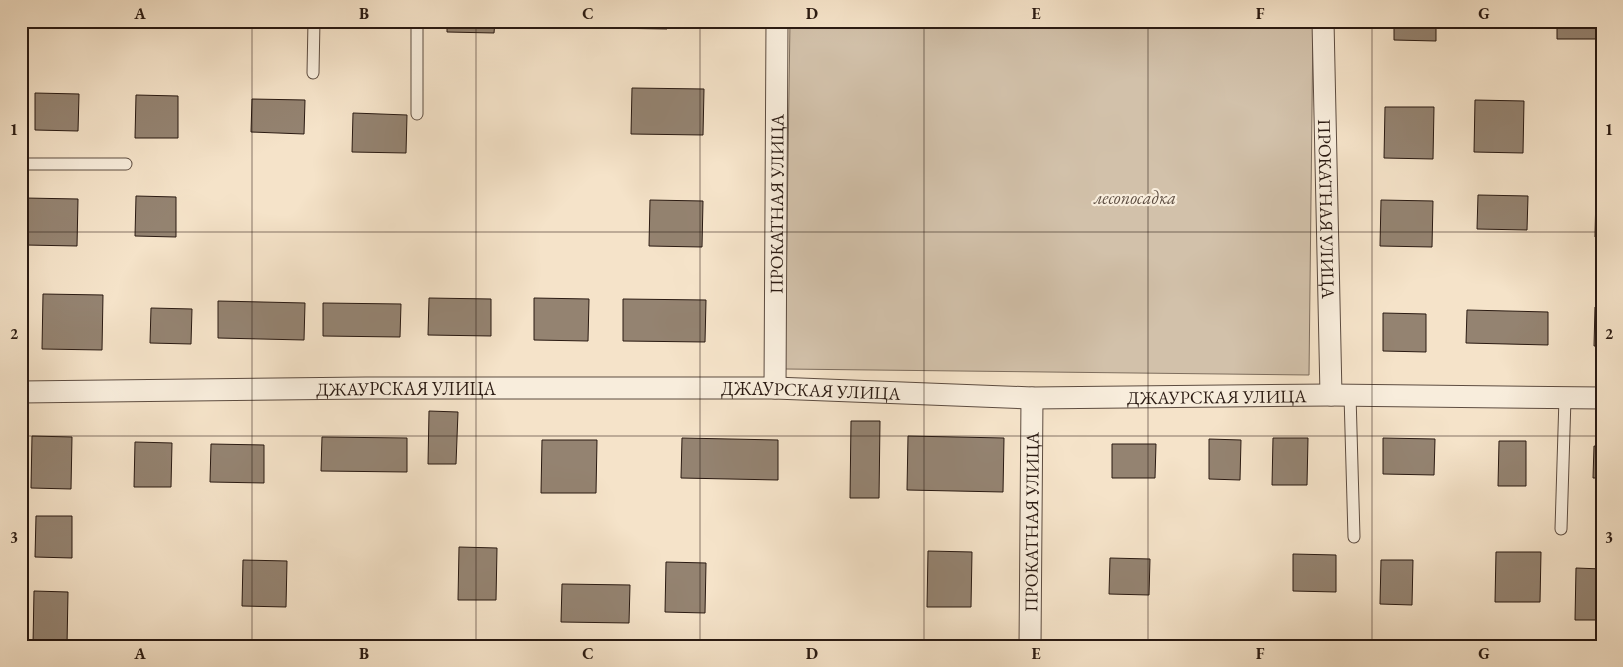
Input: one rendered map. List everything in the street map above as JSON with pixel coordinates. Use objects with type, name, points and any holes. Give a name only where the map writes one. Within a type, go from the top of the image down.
[{"type":"street","name":"ПРОКАТНАЯ УЛИЦА","points":[[775,388],[777,21]]},
{"type":"street","name":"ПРОКАТНАЯ УЛИЦА","points":[[1323,21],[1340,395]]},
{"type":"street","name":"ДЖАУРСКАЯ УЛИЦА","points":[[21,392],[366,388],[775,388],[1032,398],[1340,395],[1602,398]]},
{"type":"street","name":"ПРОКАТНАЯ УЛИЦА","points":[[1030,646],[1032,398]]},
{"type":"lane","points":[[313,73],[314,21]]},
{"type":"lane","points":[[417,21],[418,114]]},
{"type":"lane","points":[[21,164],[126,164]]},
{"type":"lane","points":[[1340,395],[1354,537]]},
{"type":"lane","points":[[1561,529],[1565,398]]},
{"type":"green space","name":"лесопосадка","points":[[790,21],[1313,21],[1309,375],[785,369]]},
{"type":"building","points":[[447,21],[495,21],[494,33],[447,32]]},
{"type":"building","points":[[606,21],[667,21],[667,29],[606,28]]},
{"type":"building","points":[[1394,21],[1436,21],[1436,41],[1394,40]]},
{"type":"building","points":[[1557,21],[1602,21],[1602,39],[1557,39]]},
{"type":"building","points":[[632,88],[704,89],[703,135],[631,134]]},
{"type":"building","points":[[35,93],[79,94],[78,131],[35,130]]},
{"type":"building","points":[[136,95],[178,96],[178,138],[135,138]]},
{"type":"building","points":[[252,99],[305,100],[304,134],[251,132]]},
{"type":"building","points":[[1475,100],[1524,101],[1523,153],[1474,152]]},
{"type":"building","points":[[1385,107],[1434,107],[1433,159],[1384,158]]},
{"type":"building","points":[[353,113],[407,115],[406,153],[352,152]]},
{"type":"building","points":[[1596,192],[1602,192],[1602,237],[1595,237]]},
{"type":"building","points":[[1478,195],[1528,196],[1527,230],[1477,229]]},
{"type":"building","points":[[136,196],[176,197],[176,237],[135,236]]},
{"type":"building","points":[[25,198],[78,199],[77,246],[25,245]]},
{"type":"building","points":[[650,200],[703,201],[702,247],[649,246]]},
{"type":"building","points":[[1381,200],[1433,201],[1432,247],[1380,246]]},
{"type":"building","points":[[43,294],[103,295],[102,350],[42,349]]},
{"type":"building","points":[[429,298],[491,299],[491,336],[428,335]]},
{"type":"building","points":[[534,298],[589,299],[588,341],[534,340]]},
{"type":"building","points":[[623,299],[706,300],[705,342],[623,341]]},
{"type":"building","points":[[218,301],[305,303],[304,340],[218,338]]},
{"type":"building","points":[[323,303],[401,304],[400,337],[323,336]]},
{"type":"building","points":[[1595,307],[1602,307],[1602,346],[1594,346]]},
{"type":"building","points":[[151,308],[192,309],[191,344],[150,343]]},
{"type":"building","points":[[1467,310],[1548,312],[1548,345],[1466,343]]},
{"type":"building","points":[[1383,313],[1426,314],[1426,352],[1383,351]]},
{"type":"building","points":[[429,411],[458,412],[456,464],[428,464]]},
{"type":"building","points":[[851,421],[880,421],[879,498],[850,498]]},
{"type":"building","points":[[32,436],[72,437],[71,489],[31,488]]},
{"type":"building","points":[[908,436],[1004,438],[1003,492],[907,490]]},
{"type":"building","points":[[322,437],[407,438],[407,472],[321,471]]},
{"type":"building","points":[[682,438],[778,440],[778,480],[681,478]]},
{"type":"building","points":[[1273,438],[1308,438],[1307,485],[1272,485]]},
{"type":"building","points":[[1383,438],[1435,439],[1434,475],[1383,474]]},
{"type":"building","points":[[1209,439],[1241,440],[1240,480],[1209,479]]},
{"type":"building","points":[[542,440],[597,440],[596,493],[541,493]]},
{"type":"building","points":[[1499,441],[1526,441],[1526,486],[1498,486]]},
{"type":"building","points":[[135,442],[172,443],[171,487],[134,487]]},
{"type":"building","points":[[211,444],[264,445],[264,483],[210,482]]},
{"type":"building","points":[[1112,444],[1156,444],[1155,478],[1112,478]]},
{"type":"building","points":[[1594,446],[1602,447],[1602,478],[1593,478]]},
{"type":"building","points":[[36,516],[72,516],[72,558],[35,557]]},
{"type":"building","points":[[459,547],[497,548],[496,600],[458,600]]},
{"type":"building","points":[[928,551],[972,552],[971,607],[927,607]]},
{"type":"building","points":[[1496,552],[1541,552],[1540,602],[1495,602]]},
{"type":"building","points":[[1293,554],[1336,555],[1336,592],[1293,591]]},
{"type":"building","points":[[1110,558],[1150,559],[1149,595],[1109,594]]},
{"type":"building","points":[[243,560],[287,561],[286,607],[242,606]]},
{"type":"building","points":[[1381,560],[1413,560],[1412,605],[1380,604]]},
{"type":"building","points":[[666,562],[706,563],[705,613],[665,612]]},
{"type":"building","points":[[1576,568],[1602,569],[1602,620],[1575,620]]},
{"type":"building","points":[[562,584],[630,585],[629,623],[561,622]]},
{"type":"building","points":[[34,591],[68,592],[67,645],[33,644]]},
{"type":"building","points":[[446,642],[485,643],[485,646],[446,646]]}]
